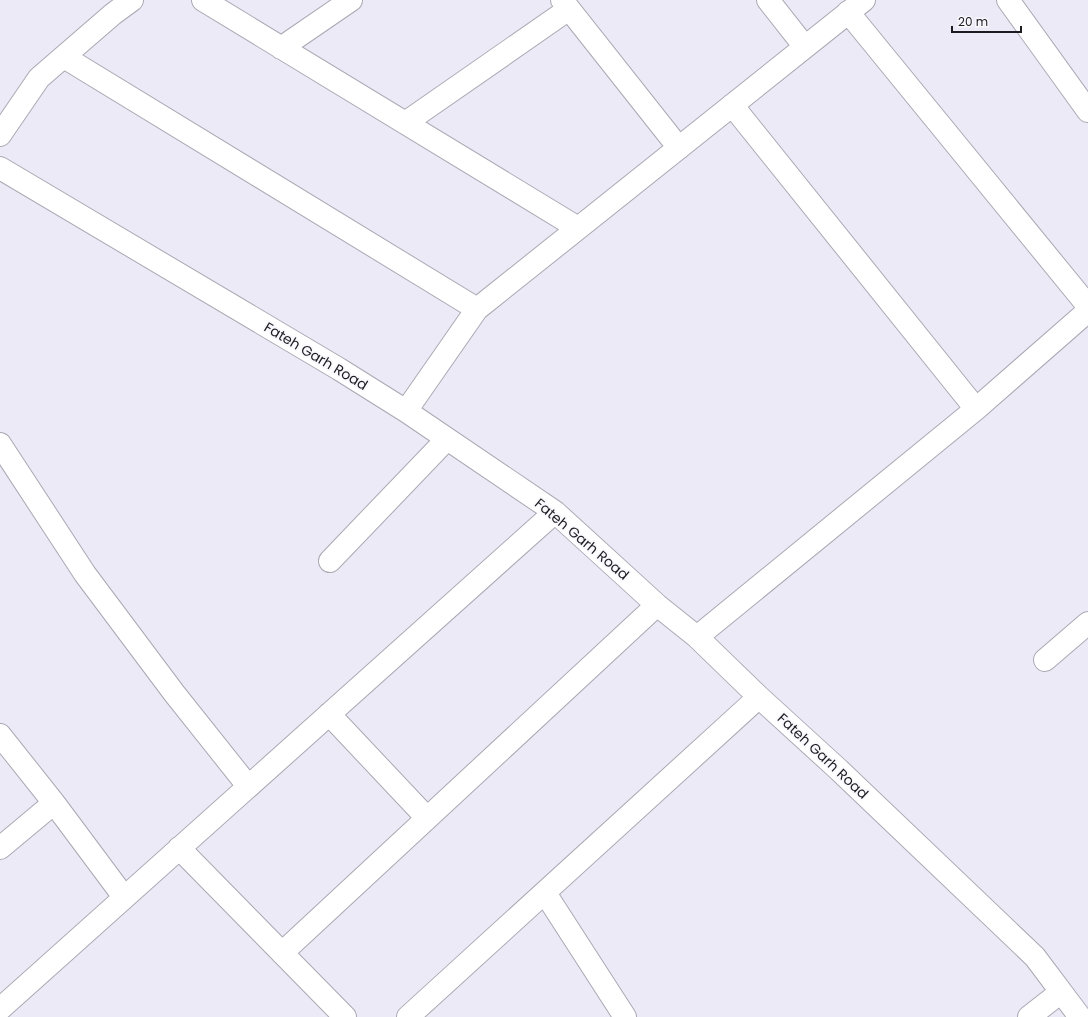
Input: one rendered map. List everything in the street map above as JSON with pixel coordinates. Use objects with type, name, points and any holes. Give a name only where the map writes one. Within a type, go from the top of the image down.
[{"type":"street","points":[[0,135],[39,78],[132,0]]},
{"type":"street","points":[[203,0],[578,228]]},
{"type":"street","points":[[281,48],[351,0]]},
{"type":"street","points":[[768,0],[805,47]]},
{"type":"street","points":[[1008,0],[1088,111]]},
{"type":"street","points":[[405,123],[565,4],[679,148]]},
{"type":"street","points":[[406,411],[477,309],[856,6],[1088,306]]},
{"type":"street","points":[[64,57],[477,309]]},
{"type":"street","points":[[732,105],[976,409]]},
{"type":"street","name":"Fateh Garh Road","points":[[0,168],[339,369],[406,411],[554,512],[657,604],[697,637],[1035,957],[1080,1017]]},
{"type":"street","points":[[697,637],[976,409],[1088,311]]},
{"type":"street","points":[[330,561],[447,439]]},
{"type":"street","points":[[0,444],[85,574],[174,693],[248,786]]},
{"type":"street","points":[[0,1009],[554,512]]},
{"type":"street","points":[[282,953],[657,604]]},
{"type":"street","points":[[1045,660],[1088,623]]},
{"type":"street","points":[[408,1017],[759,697]]},
{"type":"street","points":[[329,714],[427,818]]},
{"type":"street","points":[[0,735],[54,803],[124,897]]},
{"type":"street","points":[[0,848],[54,803]]},
{"type":"street","points":[[179,848],[345,1017]]},
{"type":"street","points":[[544,893],[625,1017]]},
{"type":"street","points":[[1029,1017],[1061,992]]}]
